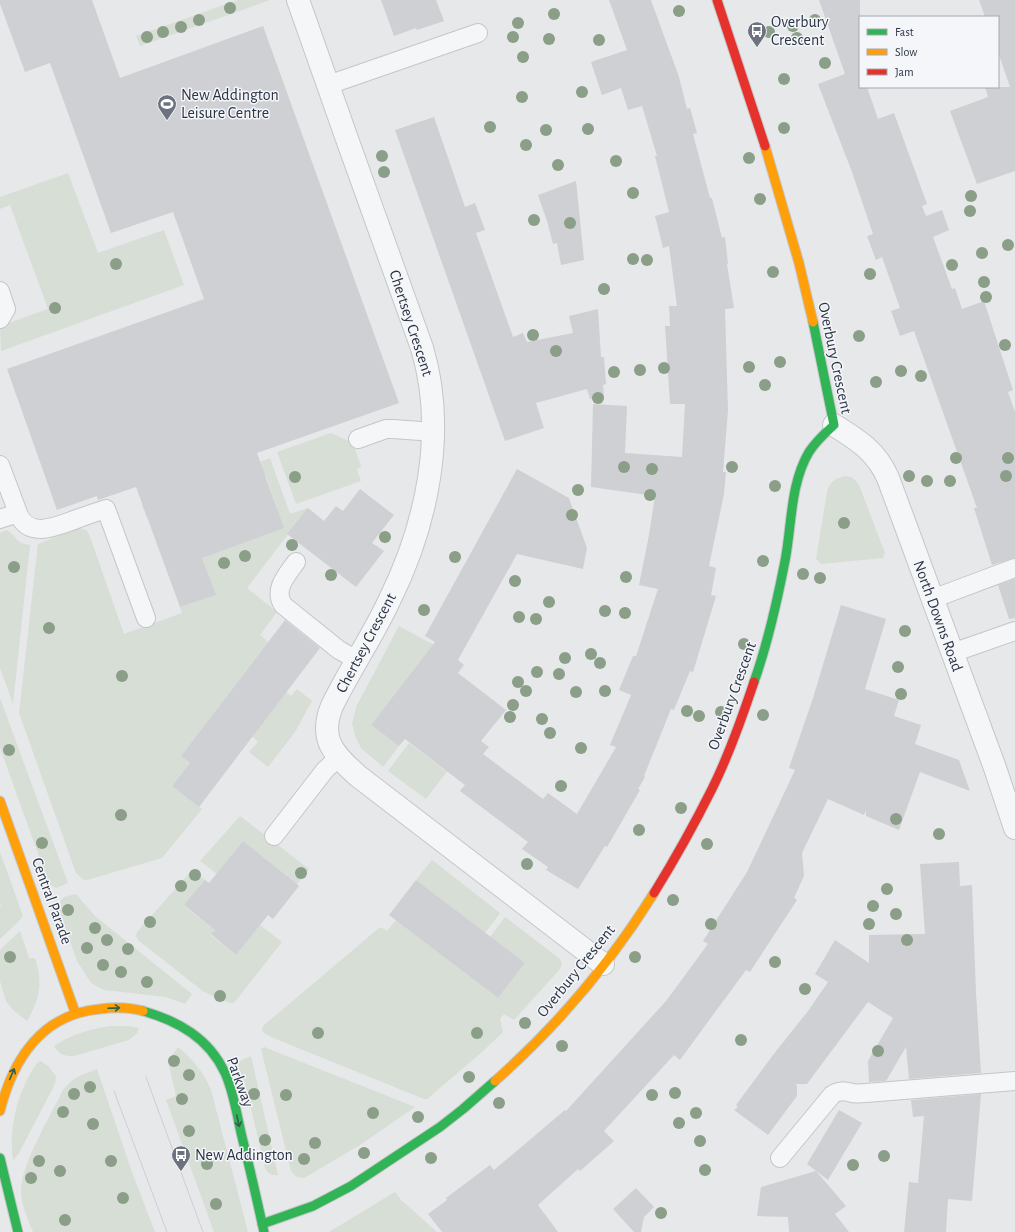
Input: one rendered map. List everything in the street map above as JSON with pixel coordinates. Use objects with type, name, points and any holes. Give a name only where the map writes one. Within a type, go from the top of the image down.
[{"type":"street","name":"Chertsey Crescent","points":[[298,0],[424,355],[430,381],[434,432],[426,495],[413,543],[391,598],[336,699],[328,720],[327,734],[338,758],[358,776],[604,964]]},
{"type":"street","name":"Overbury Crescent","points":[[263,1228],[333,1196],[453,1117],[490,1086],[564,1012],[604,964],[636,920],[667,872],[698,817],[730,748],[755,683],[773,618],[784,566],[800,471],[807,455],[834,425],[819,345],[798,258],[772,164],[717,0]]},
{"type":"street","name":"North Downs Road","points":[[834,425],[863,444],[875,455],[884,469],[995,768],[1015,828]]},
{"type":"street","name":"Central Parade","points":[[0,801],[75,1012]]},
{"type":"street","name":"Parkway","points":[[0,1111],[9,1081],[23,1054],[45,1030],[60,1019],[75,1012],[97,1008],[120,1007],[157,1014],[179,1024],[202,1041],[213,1052],[228,1080],[263,1228]]},
{"type":"street","points":[[0,1158],[18,1232]]},
{"type":"lane","points":[[328,85],[478,32]]},
{"type":"lane","points":[[0,291],[6,309],[0,319]]},
{"type":"lane","points":[[358,439],[386,429],[434,432]]},
{"type":"lane","points":[[0,465],[20,520],[24,524],[36,528],[47,529],[106,509],[146,618]]},
{"type":"lane","points":[[0,520],[18,513]]},
{"type":"lane","points":[[296,562],[280,587],[279,600],[283,605],[339,650],[357,660]]},
{"type":"lane","points":[[932,599],[1015,568]]},
{"type":"lane","points":[[952,653],[1015,631]]},
{"type":"lane","points":[[274,836],[325,770],[338,758]]},
{"type":"lane","points":[[780,1158],[836,1092],[846,1091],[853,1093],[866,1093],[1015,1081]]},
{"type":"shaded area","points":[[238,0],[270,0],[140,46],[136,36]]},
{"type":"shaded area","points":[[68,173],[98,253],[164,230],[184,285],[1,351],[0,326],[48,309],[10,205],[0,209],[0,197]]},
{"type":"shaded area","points":[[331,433],[353,443],[361,466],[357,470],[361,481],[296,504],[277,452]]},
{"type":"shaded area","points":[[270,458],[290,514],[308,508],[247,588],[277,612],[260,635],[268,642],[181,756],[190,763],[172,786],[202,809],[162,858],[84,880],[76,873],[19,713],[38,544],[79,528],[86,530],[89,534],[124,634],[182,613],[180,607],[215,595],[202,558],[270,514],[278,511],[266,476],[147,518],[142,505]]},
{"type":"shaded area","points":[[846,476],[853,478],[859,485],[885,553],[883,558],[821,564],[816,559],[827,492],[834,481]]},
{"type":"shaded area","points":[[6,530],[21,543],[30,545],[13,704],[0,668],[0,533]]},
{"type":"shaded area","points":[[399,626],[434,645],[424,661],[422,659],[371,725],[399,746],[383,767],[361,748],[355,736],[352,723],[357,705]]},
{"type":"shaded area","points":[[297,689],[312,701],[295,732],[268,767],[249,752],[258,742],[252,736],[286,692],[291,696]]},
{"type":"shaded area","points":[[0,698],[68,883],[56,888],[49,884],[0,748]]},
{"type":"shaded area","points":[[466,742],[469,743],[426,799],[388,771],[409,743],[445,770]]},
{"type":"shaded area","points":[[240,816],[309,869],[292,891],[269,862],[243,841],[217,874],[200,861]]},
{"type":"shaded area","points":[[0,852],[23,916],[0,939],[1,906]]},
{"type":"shaded area","points":[[432,860],[500,913],[485,933],[416,880]]},
{"type":"shaded area","points":[[192,870],[205,880],[184,906],[215,930],[211,935],[236,955],[260,925],[282,942],[234,1003],[230,1003],[204,992],[138,940],[136,936],[137,932]]},
{"type":"shaded area","points":[[76,894],[95,916],[192,994],[185,1004],[166,997],[104,990],[91,983],[77,961],[57,905],[64,897]]},
{"type":"shaded area","points":[[505,917],[560,959],[562,965],[514,1020],[504,1014],[500,1019],[503,1032],[427,1099],[271,1037],[262,1031],[263,1026],[379,928],[387,931],[396,920],[498,998],[525,963],[490,937]]},
{"type":"shaded area","points":[[20,931],[29,958],[35,958],[39,975],[39,990],[37,998],[27,1021],[13,1010],[6,1001],[0,981],[0,950]]},
{"type":"shaded area","points":[[111,1026],[139,1028],[137,1033],[129,1040],[74,1056],[62,1054],[54,1046],[81,1033]]},
{"type":"shaded area","points":[[178,1047],[198,1067],[211,1090],[248,1232],[214,1232],[166,1100],[176,1096],[168,1061]]},
{"type":"shaded area","points":[[264,1047],[415,1107],[360,1145],[304,1178],[298,1177],[291,1171],[261,1049]]},
{"type":"shaded area","points":[[251,1056],[278,1175],[270,1174],[265,1168],[247,1092],[237,1062]]},
{"type":"shaded area","points":[[40,1061],[48,1066],[56,1076],[55,1084],[19,1153],[13,1161],[12,1139],[14,1117],[24,1086],[35,1066]]},
{"type":"shaded area","points":[[97,1069],[132,1172],[155,1232],[33,1232],[23,1207],[21,1196],[22,1180],[31,1154],[63,1090],[74,1079]]},
{"type":"shaded area","points":[[395,1192],[401,1200],[437,1232],[329,1232]]},
{"type":"building","points":[[0,0],[92,0],[120,78],[263,26],[399,403],[257,453],[284,528],[202,558],[216,595],[180,607],[136,487],[98,500],[97,496],[57,510],[7,369],[204,299],[173,212],[111,233],[50,63],[25,72],[0,4]]},
{"type":"building","points":[[381,0],[436,0],[444,21],[417,30],[416,28],[394,36]]},
{"type":"building","points":[[609,0],[651,0],[679,77],[687,109],[690,108],[697,133],[693,134],[710,198],[712,198],[722,238],[725,237],[727,264],[734,308],[725,309],[728,410],[723,472],[726,472],[724,494],[709,566],[716,568],[711,595],[716,596],[693,672],[690,671],[674,710],[671,709],[644,776],[645,777],[638,789],[640,790],[607,847],[605,846],[578,889],[546,870],[548,867],[522,849],[528,842],[460,791],[465,785],[405,739],[399,746],[371,725],[435,642],[425,636],[517,469],[569,498],[587,548],[583,569],[517,554],[458,660],[464,665],[458,673],[506,710],[481,741],[489,747],[483,754],[543,799],[548,793],[577,814],[616,747],[610,745],[631,695],[619,690],[633,656],[636,656],[658,589],[639,585],[655,496],[591,487],[593,404],[627,406],[625,453],[682,457],[685,404],[670,404],[665,326],[670,326],[669,306],[677,306],[669,246],[663,248],[655,216],[669,212],[655,156],[657,156],[642,106],[628,110],[621,88],[602,95],[591,62],[627,50]]},
{"type":"building","points":[[819,0],[860,0],[859,88],[867,88],[878,119],[894,113],[927,204],[922,206],[926,216],[942,210],[949,230],[933,237],[952,289],[955,288],[962,309],[984,301],[1013,390],[1008,392],[1015,412],[1015,558],[992,565],[974,508],[977,508],[914,331],[900,336],[891,311],[900,308],[882,257],[876,260],[867,236],[873,234],[852,172],[818,84],[845,74]]},
{"type":"building","points":[[979,0],[1015,0],[1015,171],[977,184],[950,111],[988,97],[985,88],[1010,87],[999,55],[999,16],[985,16]]},
{"type":"building","points":[[434,117],[465,207],[475,203],[485,230],[476,233],[513,337],[523,333],[527,342],[573,333],[569,316],[598,309],[601,357],[604,357],[606,384],[603,385],[604,397],[590,399],[587,389],[536,403],[544,428],[505,441],[395,130]]},
{"type":"building","points":[[576,181],[584,260],[561,265],[557,243],[553,244],[538,195]]},
{"type":"building","points":[[360,489],[394,515],[372,543],[384,551],[356,587],[287,534],[308,508],[324,521],[336,506],[343,511]]},
{"type":"building","points":[[1015,579],[1015,618],[1009,619],[998,585]]},
{"type":"building","points":[[841,605],[886,619],[865,689],[899,700],[894,716],[921,725],[915,744],[959,760],[970,791],[920,772],[899,830],[866,816],[866,810],[864,815],[828,799],[802,853],[804,876],[794,898],[797,900],[750,972],[746,970],[680,1060],[674,1055],[604,1131],[614,1141],[580,1171],[578,1169],[538,1205],[558,1232],[442,1232],[428,1214],[447,1200],[446,1198],[490,1165],[494,1170],[565,1110],[566,1111],[666,1001],[708,944],[703,941],[747,872],[795,770],[789,768],[813,698]]},
{"type":"building","points":[[285,620],[320,648],[199,807],[172,786],[190,763],[181,756]]},
{"type":"building","points":[[243,841],[299,886],[273,919],[268,915],[236,955],[211,934],[215,930],[184,905],[205,880],[209,883]]},
{"type":"building","points":[[959,862],[960,886],[972,885],[981,1073],[909,1079],[906,1047],[886,1081],[869,1082],[868,1061],[893,1018],[868,1002],[807,1084],[795,1084],[797,1085],[797,1096],[768,1135],[734,1110],[738,1107],[736,1105],[808,1011],[828,982],[815,974],[835,940],[869,963],[869,935],[925,934],[920,864]]},
{"type":"building","points":[[416,880],[525,963],[498,998],[389,915]]},
{"type":"building","points":[[981,1094],[972,1201],[948,1199],[946,1232],[904,1232],[909,1182],[918,1183],[924,1116],[913,1117],[911,1100]]},
{"type":"building","points":[[839,1110],[862,1123],[828,1180],[807,1164]]},
{"type":"building","points":[[816,1171],[846,1206],[835,1214],[849,1232],[789,1232],[788,1217],[757,1216],[761,1187]]},
{"type":"building","points":[[636,1188],[654,1207],[644,1217],[641,1232],[634,1232],[613,1209]]},
{"type":"tram line","points":[[146,1077],[203,1232]]},
{"type":"tram line","points":[[114,1091],[167,1232]]},
{"type":"traffic: fast","points":[[754,682],[768,637],[779,592],[785,561],[792,505],[798,477],[809,452],[821,437],[834,425],[813,322]]},
{"type":"traffic: fast","points":[[143,1011],[168,1020],[191,1033],[210,1050],[225,1073],[233,1097],[264,1232]]},
{"type":"traffic: fast","points":[[262,1224],[313,1206],[351,1186],[440,1127],[495,1081]]},
{"type":"traffic: fast","points":[[0,1158],[18,1232]]},
{"type":"traffic: slow","points":[[765,146],[799,263],[813,322]]},
{"type":"traffic: slow","points":[[0,801],[75,1012]]},
{"type":"traffic: slow","points":[[495,1081],[540,1039],[581,993],[620,944],[654,893]]},
{"type":"traffic: slow","points":[[0,1111],[13,1074],[22,1057],[33,1042],[46,1030],[62,1020],[80,1013],[100,1009],[116,1008],[143,1011]]},
{"type":"traffic: jam","points":[[717,0],[765,146]]},
{"type":"traffic: jam","points":[[654,893],[677,855],[718,776],[735,736],[754,682]]},
{"type":"place","name":"Overbury Crescent","points":[[757,48]]},
{"type":"place","name":"New Addington Leisure Centre","points":[[167,121]]},
{"type":"place","name":"New Addington","points":[[181,1172]]}]
